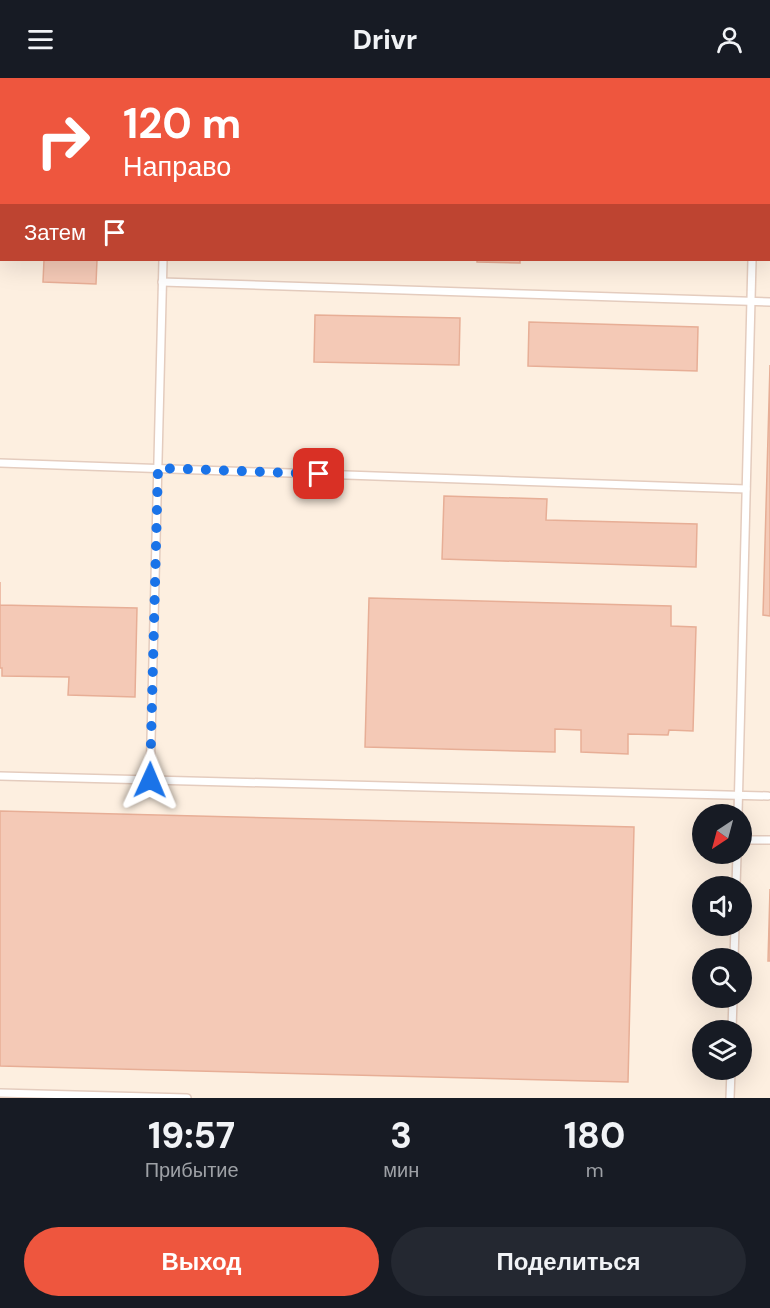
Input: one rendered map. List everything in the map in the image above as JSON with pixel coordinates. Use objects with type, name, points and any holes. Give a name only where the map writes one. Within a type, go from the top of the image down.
[{"type":"lane","points":[[150,780],[163,261]]},
{"type":"lane","points":[[738,804],[752,261]]},
{"type":"lane","points":[[162,282],[770,302]]},
{"type":"lane","points":[[0,463],[746,489]]},
{"type":"lane","points":[[0,776],[768,796]]},
{"type":"lane","points":[[752,840],[770,840]]},
{"type":"lane","points":[[730,1098],[731,1080]]},
{"type":"lane","points":[[0,1093],[43,1096],[187,1098]]},
{"type":"building","points":[[44,261],[97,261],[96,284],[43,282]]},
{"type":"building","points":[[520,261],[520,263],[477,262]]},
{"type":"building","points":[[315,315],[460,318],[459,365],[314,362]]},
{"type":"building","points":[[529,322],[698,327],[697,371],[528,366]]},
{"type":"building","points":[[770,365],[770,616],[763,615]]},
{"type":"building","points":[[444,496],[547,499],[546,520],[697,524],[696,567],[442,559]]},
{"type":"building","points":[[369,598],[671,606],[671,626],[696,627],[693,731],[669,730],[668,735],[628,734],[628,754],[581,752],[581,730],[555,729],[555,752],[365,747]]},
{"type":"building","points":[[0,605],[137,608],[135,697],[68,695],[69,677],[2,676]]},
{"type":"building","points":[[0,811],[634,827],[628,1082],[0,1066]]},
{"type":"building","points":[[770,889],[770,961],[768,961]]},
{"type":"route","points":[[150,780],[158,468],[319,474]]}]
